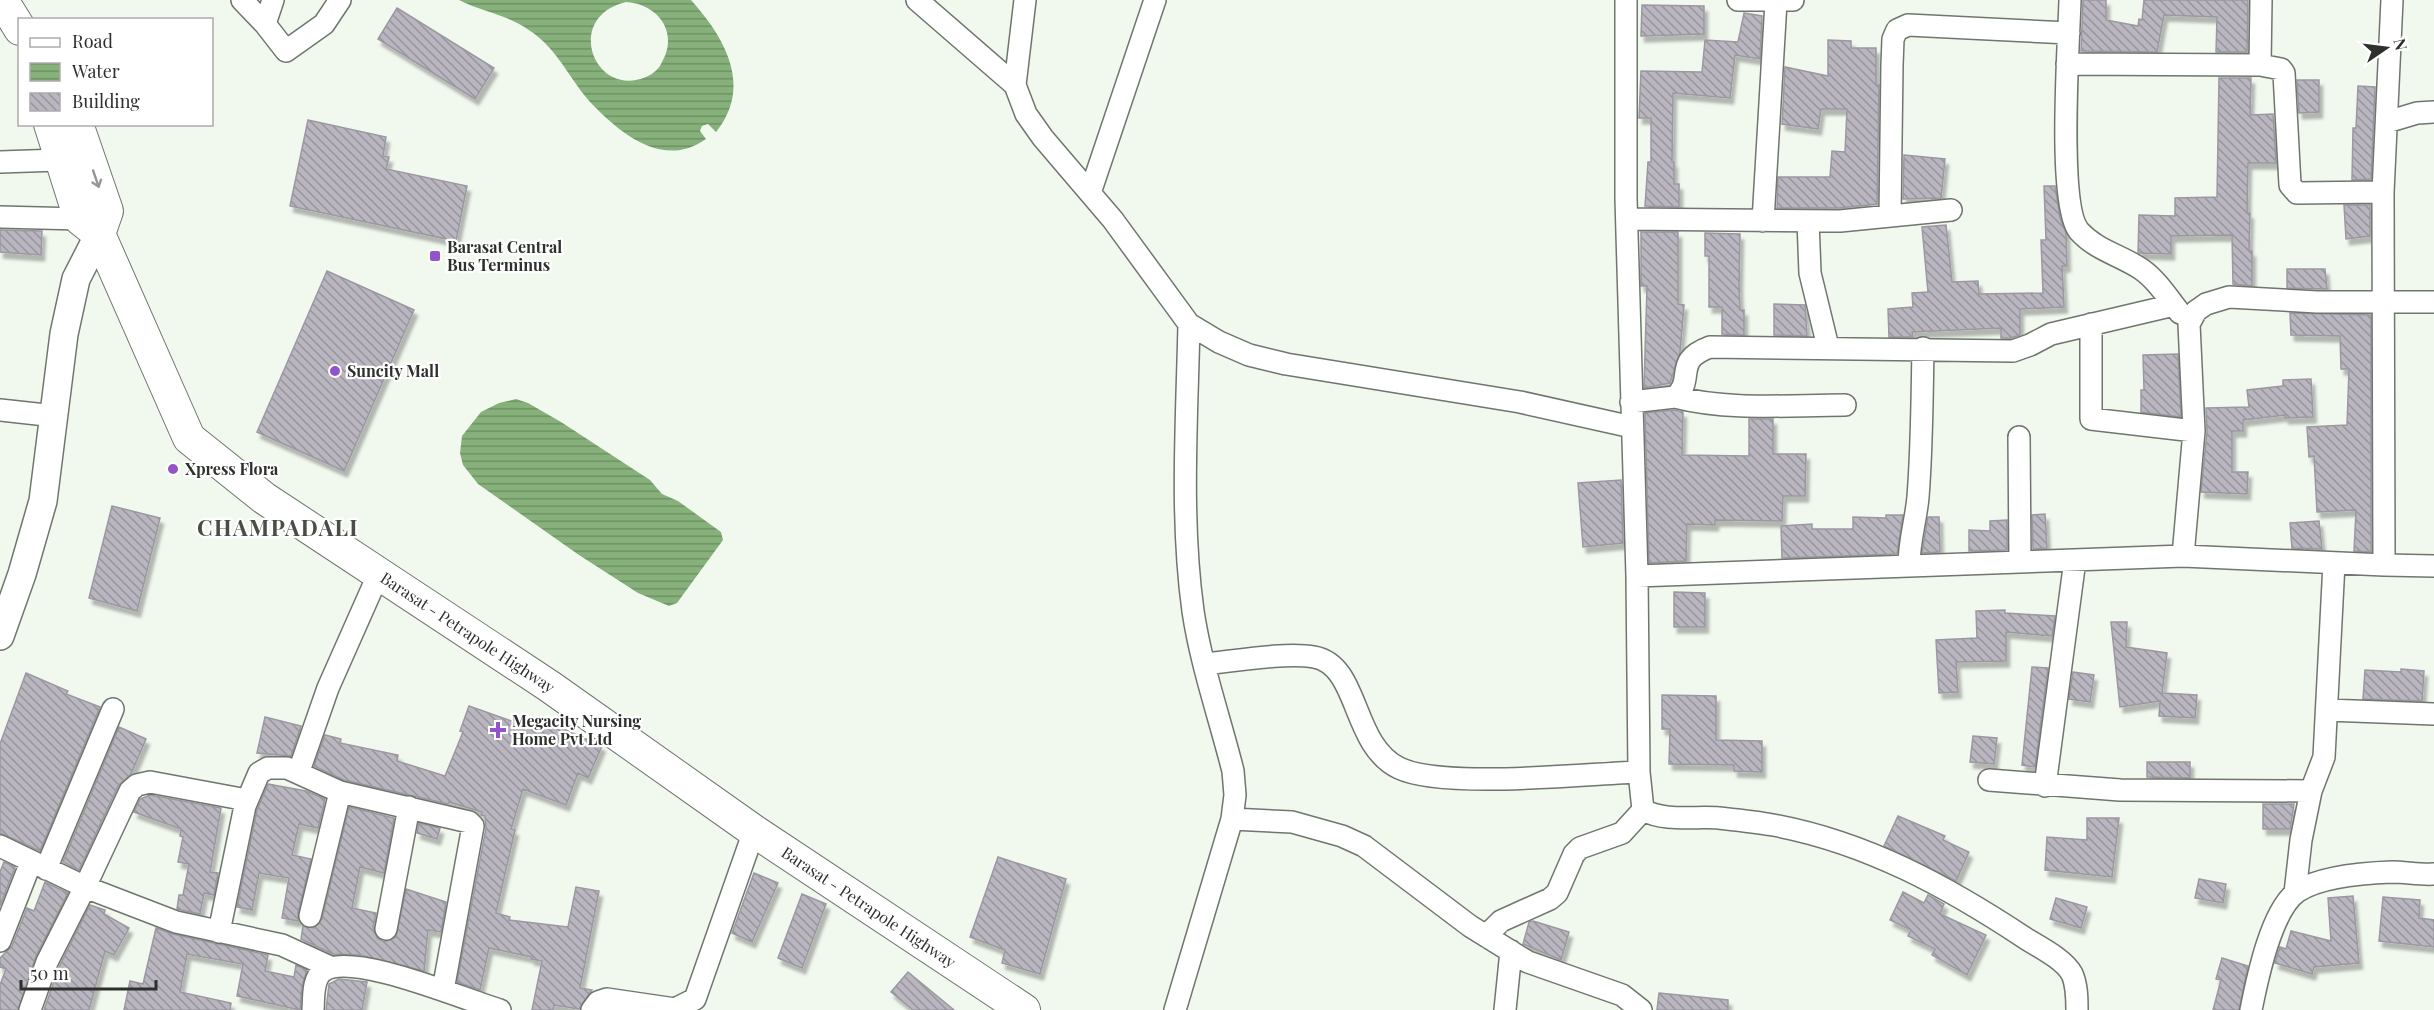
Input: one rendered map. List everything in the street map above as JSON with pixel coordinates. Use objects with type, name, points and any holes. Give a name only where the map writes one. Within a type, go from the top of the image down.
[{"type":"highway","points":[[2,0],[18,26]]},
{"type":"highway","name":"Barasat - Petrapole Highway","points":[[50,126],[59,160],[189,438],[264,498],[549,686],[754,831],[1024,1010]]},
{"type":"highway","points":[[79,126],[107,211],[89,227]]},
{"type":"main road","points":[[0,636],[22,574],[42,501],[64,334],[89,227]]},
{"type":"street","points":[[242,0],[286,51],[324,24],[340,0]]},
{"type":"street","points":[[265,24],[273,0]]},
{"type":"street","points":[[917,0],[1015,85]]},
{"type":"street","points":[[1025,0],[1015,85],[1026,114],[1043,138],[1113,220],[1189,324],[1219,342],[1249,355],[1286,364],[1520,402],[1632,427]]},
{"type":"street","points":[[1090,193],[1155,0]]},
{"type":"street","points":[[1486,936],[1501,921],[1550,899],[1557,893],[1574,854],[1580,848],[1622,833],[1643,810],[1639,772],[1637,576],[1631,402],[1626,0]]},
{"type":"street","points":[[1738,0],[1784,1],[1763,221]]},
{"type":"street","points":[[2070,0],[2067,64],[2068,183],[2071,209],[2077,229],[2092,243],[2146,273],[2189,324]]},
{"type":"street","points":[[2260,65],[2261,0]]},
{"type":"street","points":[[2384,565],[2383,192],[2392,0]]},
{"type":"street","points":[[1890,216],[1892,56],[1893,39],[1897,30],[1908,25],[2069,33]]},
{"type":"street","points":[[2067,64],[2260,65],[2281,69],[2284,73],[2292,190],[2297,193],[2383,192]]},
{"type":"street","points":[[2387,122],[2417,113],[2434,112]]},
{"type":"street","points":[[0,162],[59,160]]},
{"type":"street","points":[[1628,219],[1839,221],[1951,210]]},
{"type":"street","points":[[0,217],[89,227]]},
{"type":"street","points":[[1808,221],[1810,273],[1828,347]]},
{"type":"street","points":[[2183,556],[2194,431],[2189,324],[2196,311],[2206,304],[2229,297],[2317,302],[2434,302]]},
{"type":"street","points":[[1676,397],[1684,383],[1689,359],[1698,351],[1710,347],[1923,348],[2013,351],[2051,334],[2174,305]]},
{"type":"street","points":[[1174,1010],[1232,819],[1235,795],[1233,771],[1194,613],[1188,552],[1189,324]]},
{"type":"street","points":[[2091,324],[2091,419],[2194,431]]},
{"type":"street","points":[[1909,565],[1909,544],[1917,503],[1920,469],[1923,348]]},
{"type":"street","points":[[1631,402],[1676,397],[1701,403],[1743,405],[1845,405]]},
{"type":"street","points":[[0,410],[55,416]]},
{"type":"street","points":[[2019,437],[2019,561]]},
{"type":"street","points":[[1637,576],[2183,556],[2434,566]]},
{"type":"street","points":[[2045,786],[2075,560]]},
{"type":"street","points":[[2251,1010],[2258,974],[2271,933],[2277,918],[2295,892],[2301,840],[2311,791],[2324,757],[2334,563]]},
{"type":"street","points":[[299,771],[328,688],[379,573]]},
{"type":"street","points":[[1205,664],[1290,657],[1314,657],[1329,662],[1342,676],[1351,693],[1369,741],[1384,759],[1400,769],[1438,777],[1639,772]]},
{"type":"street","points":[[0,941],[113,709]]},
{"type":"street","points":[[2327,710],[2434,714]]},
{"type":"street","points":[[219,932],[247,800],[259,773],[268,768],[278,767],[299,771],[340,792],[469,822],[473,826],[443,990]]},
{"type":"street","points":[[1989,780],[2120,790],[2311,791]]},
{"type":"street","points":[[30,1010],[47,962],[85,888],[130,791],[136,785],[150,782],[247,800]]},
{"type":"street","points":[[310,916],[340,792]]},
{"type":"street","points":[[386,929],[409,807]]},
{"type":"street","points":[[1643,810],[1652,815],[1719,818],[1773,825],[1836,840],[1908,869],[1991,916],[2052,956],[2072,973],[2077,996],[2077,1010]]},
{"type":"street","points":[[1232,819],[1292,822],[1342,836],[1364,846],[1486,936],[1528,962],[1622,995],[1641,1010]]},
{"type":"street","points":[[592,1010],[598,1002],[607,999],[657,1009],[675,1010],[695,999],[754,831]]},
{"type":"street","points":[[0,846],[85,888],[176,922],[282,945],[330,967]]},
{"type":"street","points":[[2295,892],[2311,885],[2353,877],[2392,872],[2434,874]]},
{"type":"street","points":[[1505,1010],[1511,951]]},
{"type":"street","points":[[313,1010],[315,982],[321,972],[330,967],[346,965],[369,968],[443,990],[474,1006],[500,1010]]},
{"type":"water","points":[[459,0],[691,0],[724,46],[730,63],[733,80],[732,97],[727,115],[716,132],[708,124],[702,126],[700,131],[706,139],[690,147],[675,151],[644,144],[617,127],[592,104],[552,51],[537,36],[517,23]],"holes":[[[626,2],[648,8],[662,22],[667,30],[667,51],[661,65],[655,71],[646,77],[628,81],[612,77],[600,67],[593,53],[591,38],[595,23],[607,10]]]},
{"type":"water","points":[[516,399],[528,403],[561,422],[650,480],[662,494],[678,501],[721,532],[723,540],[677,603],[669,606],[638,593],[579,555],[478,484],[463,465],[460,453],[462,436],[481,412],[499,403]]},
{"type":"building","points":[[2083,0],[2106,0],[2106,20],[2138,26],[2139,19],[2142,20],[2144,0],[2248,0],[2247,52],[2216,52],[2217,17],[2164,15],[2157,52],[2081,51]]},
{"type":"building","points":[[1642,5],[1704,6],[1704,34],[1641,36]]},
{"type":"building","points":[[397,8],[494,68],[475,99],[378,39]]},
{"type":"building","points":[[1744,13],[1762,16],[1760,59],[1735,55],[1730,98],[1673,93],[1672,162],[1674,162],[1674,184],[1679,184],[1679,207],[1645,206],[1648,162],[1651,162],[1651,118],[1639,118],[1641,71],[1702,72],[1705,40],[1738,42]]},
{"type":"building","points":[[1828,40],[1851,41],[1851,48],[1876,48],[1876,85],[1879,85],[1877,204],[1839,208],[1777,208],[1778,177],[1830,177],[1832,151],[1845,152],[1847,109],[1821,109],[1818,129],[1782,124],[1785,67],[1828,76]]},
{"type":"building","points":[[2219,78],[2251,78],[2250,115],[2273,114],[2276,163],[2248,163],[2247,213],[2250,213],[2249,251],[2252,251],[2252,286],[2233,284],[2232,235],[2171,236],[2171,254],[2138,253],[2139,215],[2175,216],[2175,198],[2217,197]]},
{"type":"building","points":[[2297,80],[2319,80],[2319,112],[2299,113]]},
{"type":"building","points":[[2358,86],[2375,87],[2371,179],[2352,180],[2353,128],[2356,128]]},
{"type":"building","points":[[308,120],[386,137],[383,156],[389,157],[386,169],[467,186],[456,241],[290,206]]},
{"type":"building","points":[[1904,155],[1945,159],[1941,198],[1903,199]]},
{"type":"building","points":[[2044,186],[2055,186],[2060,218],[2066,233],[2067,266],[2062,266],[2064,307],[2020,309],[2020,335],[2011,338],[2001,338],[2001,328],[1912,332],[1913,337],[1889,337],[1888,309],[1913,307],[1912,293],[1928,292],[1922,227],[1946,225],[1952,282],[1978,281],[1979,294],[2043,293],[2041,240],[2046,240]]},
{"type":"building","points":[[2344,205],[2370,205],[2370,236],[2346,239]]},
{"type":"building","points":[[0,230],[42,231],[41,255],[0,252]]},
{"type":"building","points":[[1641,232],[1678,232],[1678,304],[1684,305],[1680,352],[1670,383],[1644,388],[1647,286],[1641,286]]},
{"type":"building","points":[[1705,233],[1740,234],[1739,286],[1740,310],[1744,310],[1744,335],[1722,334],[1722,307],[1709,307],[1709,256],[1705,256]]},
{"type":"building","points":[[2287,269],[2325,269],[2327,289],[2287,288]]},
{"type":"building","name":"Suncity Mall","points":[[327,271],[414,310],[344,471],[257,432]]},
{"type":"building","points":[[1774,304],[1805,305],[1807,336],[1774,335]]},
{"type":"building","points":[[2290,313],[2371,315],[2371,552],[2354,551],[2356,510],[2317,512],[2314,456],[2309,457],[2307,427],[2347,425],[2349,369],[2341,369],[2340,336],[2291,335]]},
{"type":"building","points":[[2178,354],[2181,417],[2141,412],[2141,390],[2144,390],[2143,355]]},
{"type":"building","points":[[2311,379],[2313,417],[2285,418],[2285,415],[2243,420],[2243,431],[2232,431],[2232,472],[2248,472],[2247,494],[2201,492],[2207,432],[2206,408],[2249,407],[2247,390],[2283,386],[2283,380]]},
{"type":"building","points":[[1674,410],[1683,412],[1682,455],[1749,456],[1749,419],[1773,419],[1773,454],[1806,454],[1805,496],[1783,496],[1782,521],[1715,520],[1715,525],[1687,524],[1686,561],[1649,563],[1645,413]]},
{"type":"building","points":[[1621,480],[1623,543],[1583,547],[1578,483]]},
{"type":"building","points":[[112,506],[160,518],[137,611],[89,598]]},
{"type":"building","points":[[2045,514],[2047,548],[2033,549],[2032,515]]},
{"type":"building","points":[[1886,515],[1903,515],[1897,554],[1782,558],[1781,526],[1812,524],[1812,529],[1853,529],[1853,517],[1886,518]]},
{"type":"building","points":[[1928,517],[1939,517],[1940,552],[1922,553]]},
{"type":"building","points":[[2007,520],[2007,550],[1969,551],[1969,530],[1990,531],[1990,521]]},
{"type":"building","points":[[2319,521],[2322,549],[2292,548],[2290,523]]},
{"type":"building","points":[[1674,592],[1705,593],[1705,627],[1674,627]]},
{"type":"building","points":[[2005,610],[2005,613],[2055,616],[2052,636],[2006,632],[2006,661],[1956,662],[1958,692],[1939,693],[1936,640],[1977,638],[1976,611]]},
{"type":"building","points":[[2111,622],[2127,622],[2126,647],[2167,653],[2162,693],[2197,695],[2195,718],[2159,716],[2160,701],[2120,707]]},
{"type":"building","points":[[2032,667],[2048,668],[2035,767],[2022,765]]},
{"type":"building","points":[[2401,669],[2424,671],[2422,701],[2363,699],[2365,670],[2401,672]]},
{"type":"building","points":[[2073,672],[2094,675],[2090,702],[2069,699]]},
{"type":"building","points":[[26,673],[68,691],[66,694],[100,707],[40,851],[0,833],[0,744]]},
{"type":"building","points":[[1662,695],[1716,696],[1716,740],[1762,741],[1762,772],[1734,771],[1734,765],[1669,764],[1670,729],[1662,729]]},
{"type":"building","points":[[469,706],[537,730],[541,719],[602,746],[588,778],[578,773],[566,805],[523,789],[511,829],[515,830],[496,913],[510,917],[509,920],[568,927],[576,887],[599,891],[580,988],[592,990],[579,1009],[554,1005],[553,1010],[532,1010],[542,961],[531,959],[532,957],[489,948],[480,990],[457,982],[486,828],[485,816],[481,815],[482,812],[449,802],[448,804],[344,780],[314,766],[325,735],[341,739],[340,743],[398,755],[397,761],[445,776],[463,732],[460,731]]},
{"type":"building","points":[[265,717],[301,726],[291,756],[257,753]]},
{"type":"building","points":[[119,727],[146,739],[131,774],[118,786],[79,870],[63,862]]},
{"type":"building","points":[[1973,736],[1997,738],[1994,764],[1970,762]]},
{"type":"building","points":[[2147,762],[2190,762],[2190,778],[2147,777]]},
{"type":"building","points":[[268,784],[306,791],[325,799],[318,828],[299,824],[292,855],[311,859],[298,921],[282,918],[289,878],[259,873],[252,910],[237,907],[257,810]]},
{"type":"building","points":[[150,795],[221,808],[210,872],[218,873],[214,895],[204,893],[200,914],[177,909],[179,895],[183,895],[189,864],[178,862],[183,837],[180,836],[181,829],[134,812],[140,799]]},
{"type":"building","points":[[2263,804],[2294,804],[2290,829],[2263,829]]},
{"type":"building","points":[[349,807],[394,818],[384,873],[360,867],[352,908],[376,913],[373,927],[377,938],[384,942],[396,937],[406,889],[446,902],[441,932],[428,930],[424,971],[360,955],[333,954],[301,939],[303,926],[314,928],[322,919]]},
{"type":"building","points":[[1898,816],[1945,836],[1943,840],[1969,852],[1956,881],[1884,846]]},
{"type":"building","points":[[2087,818],[2119,818],[2112,877],[2045,870],[2047,837],[2087,840]]},
{"type":"building","points":[[419,823],[440,828],[437,839],[417,833]]},
{"type":"building","points":[[998,857],[1066,879],[1040,974],[1002,963],[1005,950],[970,937]]},
{"type":"building","points":[[4,862],[15,867],[0,906],[0,872]]},
{"type":"building","points":[[754,873],[778,883],[752,942],[732,933]]},
{"type":"building","points":[[2199,879],[2226,884],[2223,903],[2195,898]]},
{"type":"building","points":[[45,882],[68,893],[36,956],[18,1010],[0,1010],[0,985],[6,969],[0,967],[0,958],[12,946],[27,908],[34,911]]},
{"type":"building","points":[[1903,892],[1924,903],[1928,895],[1930,896],[1944,904],[1940,914],[1986,935],[1967,975],[1932,955],[1935,949],[1908,936],[1911,930],[1890,920]]},
{"type":"building","points":[[802,894],[826,904],[802,968],[778,958]]},
{"type":"building","points":[[2353,896],[2359,963],[2314,967],[2312,974],[2275,963],[2280,947],[2286,949],[2291,931],[2331,941],[2328,898]]},
{"type":"building","points":[[2383,897],[2420,900],[2419,918],[2434,920],[2434,947],[2379,941]]},
{"type":"building","points":[[2056,898],[2087,907],[2081,928],[2050,919]]},
{"type":"building","points":[[90,905],[105,910],[104,914],[129,928],[114,955],[105,951],[89,1010],[44,1010],[59,967]]},
{"type":"building","points":[[1533,921],[1569,932],[1561,960],[1523,944],[1529,922]]},
{"type":"building","points":[[156,928],[173,934],[268,955],[265,971],[294,977],[296,965],[307,970],[302,987],[300,1010],[237,996],[243,964],[187,954],[180,992],[231,1003],[230,1010],[124,1010],[130,981],[143,984]]},
{"type":"building","points":[[2222,958],[2248,966],[2239,1010],[2213,1010],[2221,980],[2216,979]]},
{"type":"building","points":[[908,972],[954,1010],[913,1010],[891,992]]},
{"type":"building","points":[[339,979],[367,982],[362,1010],[326,1010],[329,984]]},
{"type":"building","points":[[1659,993],[1728,1000],[1728,1010],[1657,1010]]},
{"type":"place","name":"Barasat Central Bus Terminus","points":[[435,256]]},
{"type":"place","name":"Suncity Mall","points":[[335,371]]},
{"type":"place","name":"Xpress Flora","points":[[173,469]]},
{"type":"place","name":"Megacity Nursing Home Pvt Ltd","points":[[498,730]]},
{"type":"district","name":"CHAMPADALI","points":[[278,528]]}]
